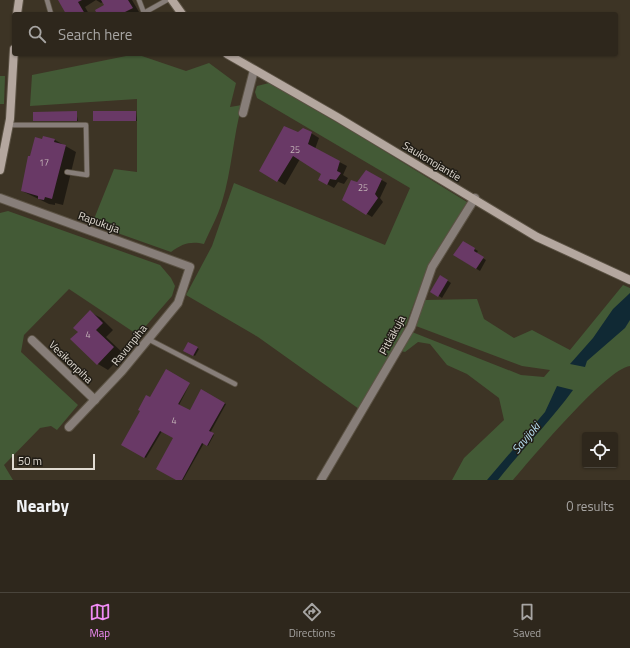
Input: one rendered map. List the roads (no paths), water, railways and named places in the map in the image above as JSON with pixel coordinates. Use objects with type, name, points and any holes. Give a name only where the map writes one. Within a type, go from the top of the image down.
[{"type":"street","points":[[17,12],[19,0]]},
{"type":"street","points":[[172,0],[181,12]]},
{"type":"street","points":[[0,170],[9,125],[14,56]]},
{"type":"street","name":"Saukonojantie","points":[[230,56],[475,198],[537,237],[630,280]]},
{"type":"street","points":[[243,113],[254,70]]},
{"type":"street","name":"Rapukuja","points":[[0,198],[190,267]]},
{"type":"street","name":"Pitkäkuja","points":[[322,480],[410,327],[432,267],[475,198]]},
{"type":"street","name":"Ravunpiha","points":[[69,427],[95,400],[178,302],[190,267]]},
{"type":"street","name":"Vesikonpiha","points":[[32,340],[95,400]]},
{"type":"lane","points":[[47,0],[50,12]]},
{"type":"lane","points":[[139,0],[143,12]]},
{"type":"lane","points":[[145,12],[167,0]]},
{"type":"lane","points":[[9,125],[86,125],[87,175],[67,172]]},
{"type":"lane","points":[[148,339],[235,384]]},
{"type":"water","points":[[630,293],[630,320],[625,328],[587,361],[585,367],[570,364],[593,338],[613,309]]},
{"type":"water","name":"Savijoki","points":[[557,386],[573,390],[498,480],[487,480],[545,412]]}]
